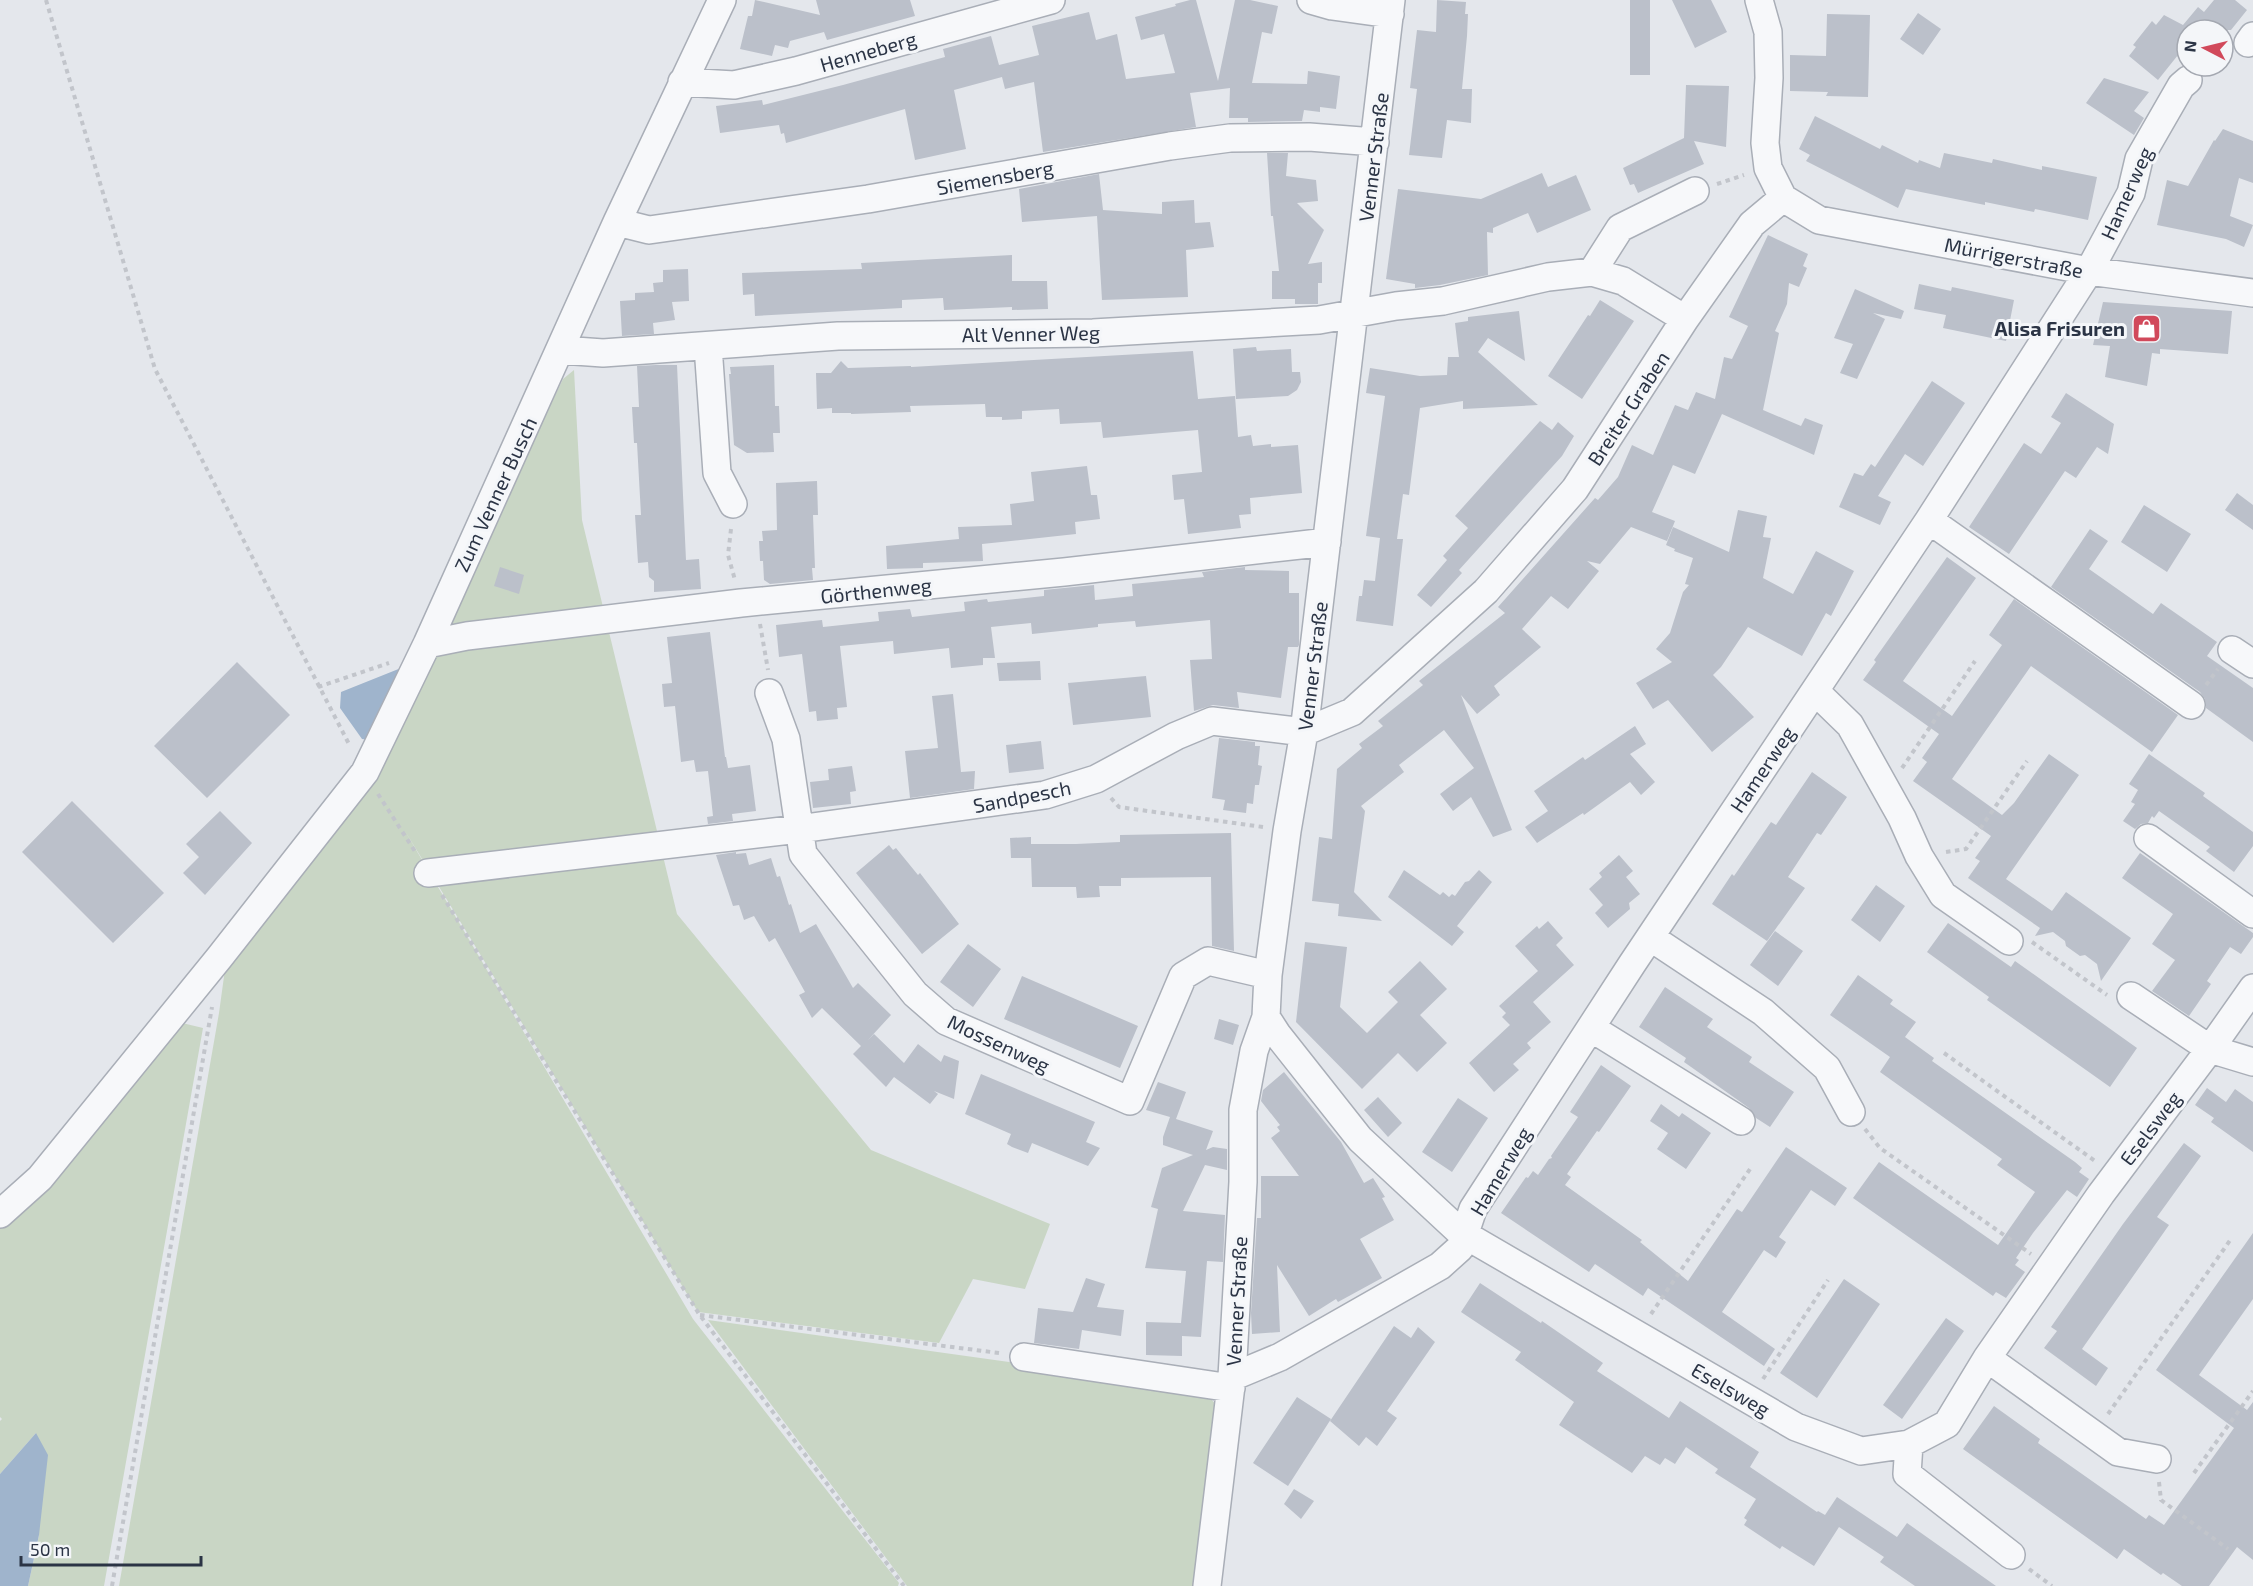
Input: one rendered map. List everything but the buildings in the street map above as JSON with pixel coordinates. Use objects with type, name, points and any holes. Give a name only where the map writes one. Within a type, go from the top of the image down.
[{"type":"street","name":"Zum Venner Busch","points":[[0,1214],[40,1178],[219,958],[365,772],[427,644],[617,222],[722,0]]},
{"type":"street","name":"Henneberg","points":[[682,82],[734,85],[745,83],[808,68],[1051,0]]},
{"type":"street","points":[[1311,0],[1332,6],[1391,7]]},
{"type":"street","points":[[1759,0],[1768,32],[1769,78],[1765,143],[1768,168],[1783,198]]},
{"type":"street","name":"Venner Straße","points":[[1207,1586],[1232,1383],[1243,1182],[1243,1110],[1254,1051],[1266,1017],[1268,975],[1287,831],[1304,732],[1391,7]]},
{"type":"street","name":"Hamerweg","points":[[1232,1383],[1440,1266],[1461,1248],[1463,1234],[1473,1209],[1650,937],[1929,519],[2089,272],[2131,193],[2139,159],[2181,86],[2188,80]]},
{"type":"street","name":"Siemensberg","points":[[617,222],[649,230],[868,199],[1170,146],[1230,138],[1309,136],[1375,142]]},
{"type":"street","points":[[1592,272],[1620,228],[1695,191]]},
{"type":"street","name":"Mürrigerstraße","points":[[1783,198],[1819,220],[2089,272],[2253,293]]},
{"type":"street","name":"Breiter Graben","points":[[1304,732],[1352,712],[1486,591],[1575,489],[1685,319],[1752,224],[1783,198]]},
{"type":"street","points":[[1353,314],[1443,301],[1506,289],[1548,277],[1592,272],[1623,281],[1685,319]]},
{"type":"street","name":"Alt Venner Weg","points":[[561,350],[603,353],[838,336],[1093,333],[1318,320],[1353,314]]},
{"type":"street","points":[[708,346],[717,473],[733,504]]},
{"type":"street","points":[[1929,519],[2191,705]]},
{"type":"street","name":"Görthenweg","points":[[427,644],[467,636],[741,603],[1064,572],[1327,542]]},
{"type":"street","points":[[1815,691],[1850,725],[1942,895],[2008,941]]},
{"type":"street","name":"Mossenweg","points":[[769,693],[786,739],[803,854],[915,994],[946,1021],[1130,1101],[1183,976],[1208,961],[1268,975]]},
{"type":"street","name":"Sandpesch","points":[[428,873],[799,829],[1045,795],[1096,779],[1176,736],[1212,721],[1304,732]]},
{"type":"street","points":[[2148,838],[2253,914]]},
{"type":"street","points":[[1650,937],[1763,1012],[1827,1068],[1851,1112]]},
{"type":"street","name":"Eselsweg","points":[[1463,1234],[1796,1427],[1861,1451],[1909,1444],[1947,1424],[1987,1358],[2115,1175],[2253,987]]},
{"type":"street","points":[[2131,996],[2210,1048],[2253,1062]]},
{"type":"street","points":[[1266,1017],[1277,1035],[1360,1139],[1463,1234]]},
{"type":"street","points":[[1591,1028],[1741,1120]]},
{"type":"street","points":[[1024,1357],[1232,1383]]},
{"type":"street","points":[[1987,1358],[2118,1452],[2157,1459]]},
{"type":"street","points":[[1909,1444],[1907,1474],[2011,1556]]},
{"type":"path","points":[[46,0],[155,369],[318,687],[365,772],[699,1314],[904,1586]]},
{"type":"path","points":[[1695,191],[1768,168]]},
{"type":"path","points":[[733,504],[728,555],[741,603],[757,610],[767,657],[769,693]]},
{"type":"path","points":[[318,687],[386,664],[427,644]]},
{"type":"path","points":[[2191,705],[2243,657]]},
{"type":"path","points":[[1886,791],[1975,662]]},
{"type":"path","points":[[1919,856],[1966,849],[2027,761]]},
{"type":"path","points":[[1096,779],[1119,807],[1287,831]]},
{"type":"path","points":[[112,1586],[151,1371],[213,1000]]},
{"type":"path","points":[[1944,1053],[2115,1175]]},
{"type":"path","points":[[1851,1112],[1880,1148],[2050,1268]]},
{"type":"path","points":[[1637,1334],[1750,1169]]},
{"type":"path","points":[[2093,1434],[2231,1239]]},
{"type":"path","points":[[1750,1400],[1828,1280]]},
{"type":"path","points":[[699,1314],[1024,1357]]},
{"type":"path","points":[[2194,1473],[2253,1391]]},
{"type":"path","points":[[2157,1459],[2161,1500],[2228,1550]]},
{"type":"green space","points":[[574,370],[582,520],[677,914],[871,1150],[1050,1224],[1025,1289],[973,1279],[939,1343],[698,1312],[405,831],[693,1319],[899,1583],[898,1586],[119,1586],[226,962],[371,774],[563,379]]},
{"type":"green space","points":[[178,1022],[203,1028],[104,1586],[28,1586],[39,1535],[36,1433],[0,1474],[0,1421],[2,1419],[0,1417],[0,1228],[50,1182]]},
{"type":"green space","points":[[708,1320],[1203,1389],[1216,1405],[1195,1586],[907,1586]]},
{"type":"water","points":[[406,666],[370,740],[362,739],[340,708],[341,692]]},
{"type":"water","points":[[36,1433],[48,1455],[39,1535],[28,1586],[0,1586],[0,1474]]},
{"type":"place","name":"Alisa Frisuren","points":[[2146,328]]}]
